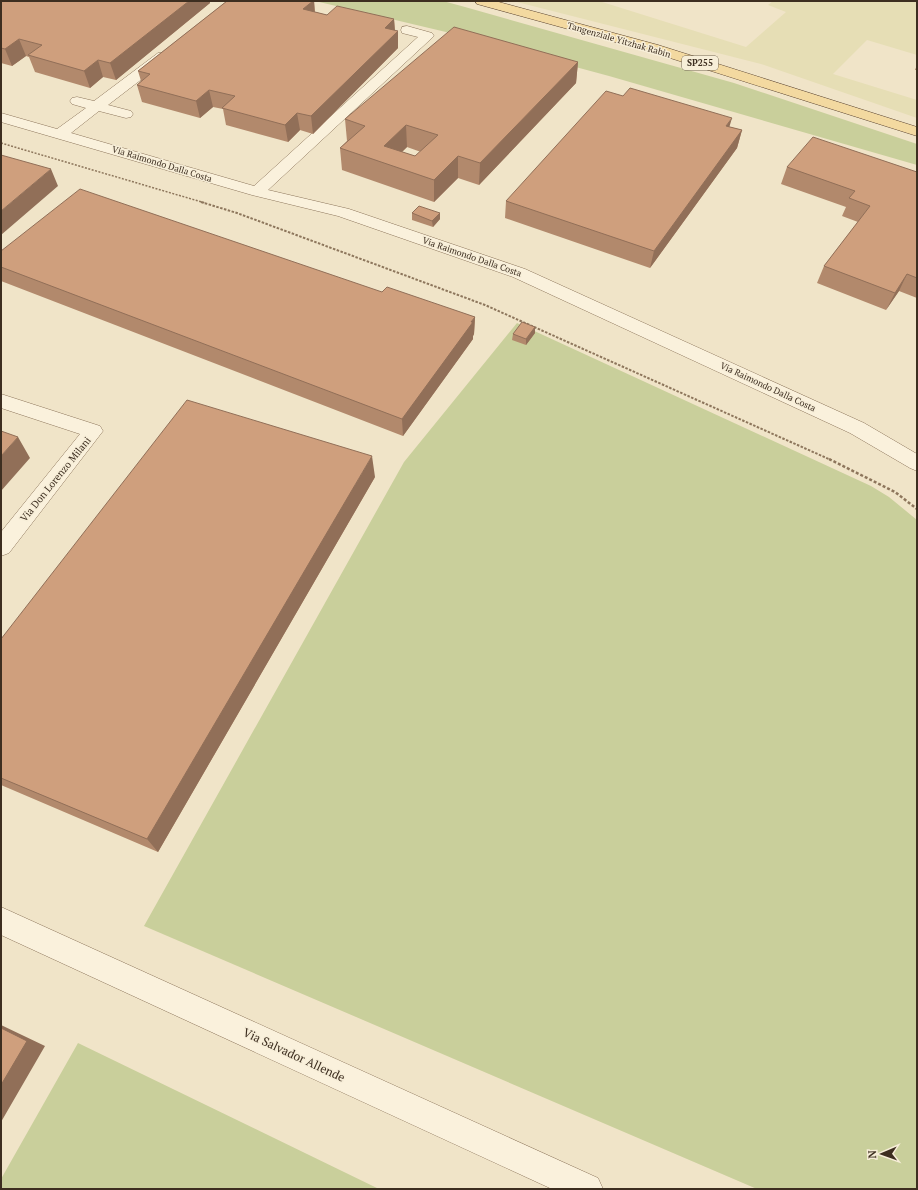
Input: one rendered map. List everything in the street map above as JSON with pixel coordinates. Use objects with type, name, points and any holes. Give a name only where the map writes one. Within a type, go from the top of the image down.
[{"type":"main road","name":"Tangenziale Yitzhak Rabin","points":[[481,1],[652,48],[917,132]]},
{"type":"street","points":[[257,192],[293,161],[427,36],[407,30]]},
{"type":"street","points":[[60,134],[172,49]]},
{"type":"street","points":[[77,101],[126,114]]},
{"type":"street","name":"Via Raimondo Dalla Costa","points":[[1,117],[257,192],[343,212],[519,273],[857,428],[917,462]]},
{"type":"street","points":[[273,156],[293,161]]},
{"type":"street","name":"Via Don Lorenzo Milani","points":[[1,401],[93,431],[1,546]]},
{"type":"street","name":"Via Salvador Allende","points":[[1,920],[587,1189]]},
{"type":"path","points":[[1,143],[237,213],[485,305],[839,463],[895,492],[917,509]]},
{"type":"shaded area","points":[[513,1],[599,1],[746,47],[786,12],[768,5],[773,1],[917,1],[917,55],[867,40],[833,74],[917,100],[917,118],[761,64]]},
{"type":"green space","points":[[315,1],[443,1],[734,83],[917,144],[917,165],[609,76],[446,32]]},
{"type":"green space","points":[[517,323],[871,486],[889,497],[917,520],[917,1189],[757,1189],[144,926],[404,462]]},
{"type":"green space","points":[[78,1043],[379,1189],[1,1189],[1,1179]]},
{"type":"building","points":[[1,1],[189,1],[110,63],[98,60],[84,71],[28,55],[42,45],[19,39],[5,49],[1,48]]},
{"type":"building","points":[[227,1],[313,1],[303,9],[327,15],[337,6],[394,19],[385,28],[398,31],[311,116],[297,113],[285,125],[222,108],[235,96],[209,90],[196,101],[137,85],[150,74],[138,71]]},
{"type":"building","points":[[454,27],[578,62],[480,163],[458,156],[434,180],[340,148],[365,126],[345,119]],"holes":[[[406,125],[438,135],[415,156],[384,146]]]},
{"type":"building","points":[[630,88],[732,118],[726,126],[742,130],[654,251],[506,201],[606,91],[623,96]]},
{"type":"building","points":[[813,137],[917,172],[917,278],[907,274],[895,293],[824,266],[870,206],[849,198],[855,191],[787,167]]},
{"type":"building","points":[[1,155],[51,169],[1,211]]},
{"type":"building","points":[[80,189],[382,292],[387,287],[475,317],[471,322],[473,322],[402,419],[1,267],[1,251]]},
{"type":"building","points":[[419,206],[440,213],[432,221],[412,213]]},
{"type":"building","points":[[522,322],[535,327],[526,339],[513,334]]},
{"type":"building","points":[[187,400],[372,456],[147,839],[1,778],[1,639]]},
{"type":"building","points":[[1,431],[18,437],[1,456]]},
{"type":"building","points":[[1,1028],[27,1041],[1,1085]]}]
